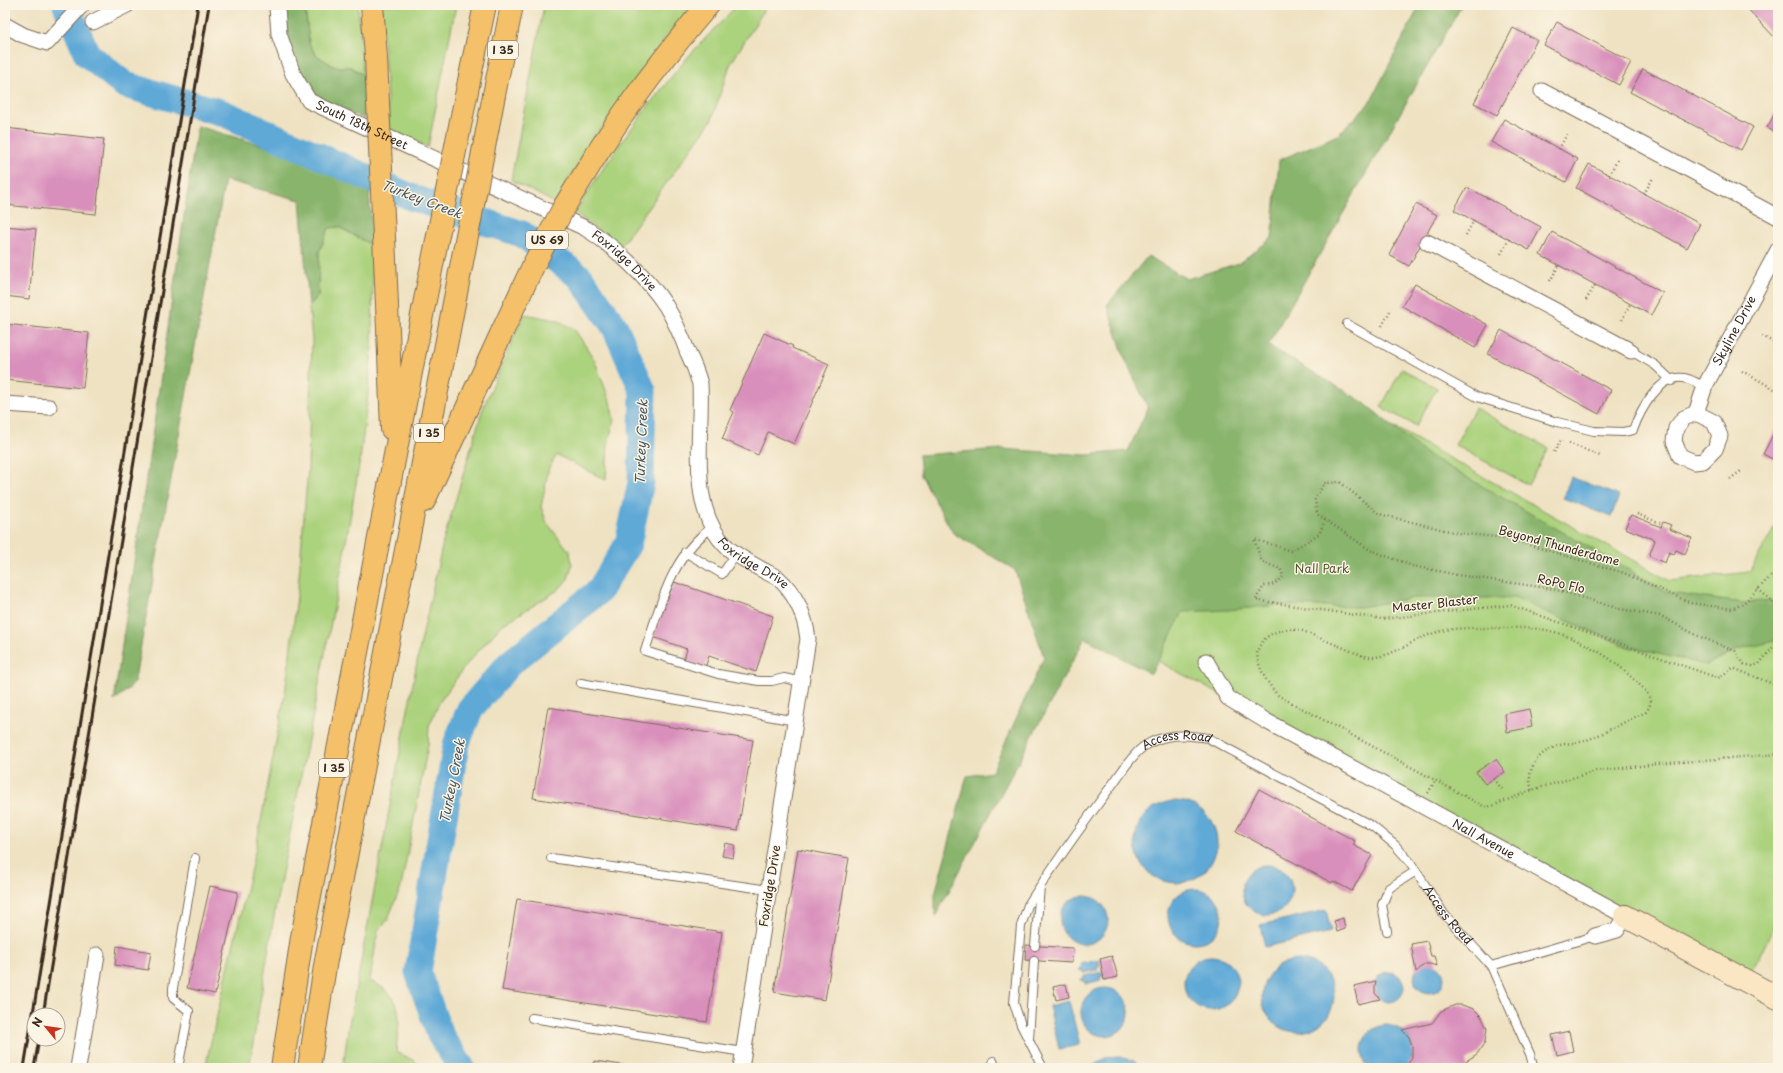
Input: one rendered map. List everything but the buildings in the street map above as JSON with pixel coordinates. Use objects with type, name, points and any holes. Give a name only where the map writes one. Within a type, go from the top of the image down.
[{"type":"highway","points":[[372,5],[376,57],[388,305],[394,470]]},
{"type":"highway","name":"I 35","points":[[282,1068],[302,937],[394,470],[423,310],[485,5]]},
{"type":"highway","name":"I 35","points":[[309,1068],[326,960],[512,5]]},
{"type":"highway","name":"US 69","points":[[410,531],[535,262],[564,208],[598,152],[636,95],[675,44],[708,5]]},
{"type":"street","points":[[5,25],[23,35],[47,43],[82,5]]},
{"type":"street","points":[[93,22],[127,5]]},
{"type":"street","name":"South 18th Street","points":[[276,5],[279,34],[291,67],[309,101],[464,173]]},
{"type":"street","points":[[1542,91],[1778,217]]},
{"type":"street","name":"Foxridge Drive","points":[[464,173],[577,223],[595,234],[615,250],[645,281],[666,306],[679,330],[698,376],[700,397],[700,485],[703,504],[713,527],[724,543],[736,554],[778,578],[784,584],[801,608],[806,622],[808,639],[802,682],[741,1068]]},
{"type":"street","points":[[1426,242],[1631,351]]},
{"type":"street","name":"Skyline Drive","points":[[1696,413],[1705,386],[1778,250]]},
{"type":"street","points":[[5,404],[49,407]]},
{"type":"street","name":"Nall Avenue","points":[[1206,661],[1228,698],[1266,721],[1778,998]]},
{"type":"street","points":[[1595,936],[1617,930],[1625,916]]},
{"type":"street","points":[[78,1068],[97,955]]},
{"type":"lane","points":[[1347,324],[1477,397],[1557,422],[1594,431],[1623,432],[1633,430],[1644,406],[1654,392],[1666,382],[1684,378],[1705,386]]},
{"type":"lane","points":[[1631,351],[1656,364],[1672,381]]},
{"type":"lane","points":[[713,527],[699,536],[685,552],[664,592],[645,651],[718,674],[758,681],[772,681],[784,678],[802,682]]},
{"type":"lane","points":[[685,552],[722,574],[736,554]]},
{"type":"lane","points":[[581,683],[796,721]]},
{"type":"lane","name":"Access Road","points":[[1043,1068],[1021,1026],[1014,1003],[1021,926],[1028,905],[1102,798],[1142,747],[1157,739],[1172,735],[1189,735],[1208,738],[1372,826],[1395,845],[1410,862],[1444,914],[1491,966],[1530,1054],[1534,1068]]},
{"type":"lane","points":[[178,1068],[189,1011],[173,998],[173,988],[195,858]]},
{"type":"lane","points":[[551,858],[769,890]]},
{"type":"lane","points":[[1387,931],[1382,905],[1389,888],[1416,871]]},
{"type":"lane","points":[[1035,946],[1040,887]]},
{"type":"lane","points":[[1491,966],[1595,936]]},
{"type":"lane","points":[[1028,1040],[1034,961]]},
{"type":"lane","points":[[532,1018],[743,1052]]},
{"type":"path","points":[[1559,149],[1568,132]]},
{"type":"path","points":[[1609,175],[1618,159]]},
{"type":"path","points":[[1644,194],[1653,178]]},
{"type":"path","points":[[1466,236],[1474,220]]},
{"type":"path","points":[[1501,254],[1510,239]]},
{"type":"path","points":[[1550,281],[1559,265]]},
{"type":"path","points":[[1586,300],[1595,285]]},
{"type":"path","points":[[1622,320],[1630,304]]},
{"type":"path","points":[[1382,326],[1390,311]]},
{"type":"path","points":[[1762,336],[1778,345]]},
{"type":"path","points":[[1742,371],[1778,391]]},
{"type":"path","points":[[1554,452],[1561,440]]},
{"type":"path","points":[[1569,443],[1600,456]]},
{"type":"path","points":[[1730,479],[1741,471]]},
{"type":"path","name":"Beyond Thunderdome","points":[[1325,520],[1317,514],[1315,500],[1324,483],[1340,482],[1379,514],[1456,533],[1514,540],[1624,573],[1692,603],[1732,609],[1744,603],[1773,574],[1778,573]]},
{"type":"path","points":[[1637,514],[1660,523]]},
{"type":"path","name":"RoPo Flo","points":[[1325,520],[1370,550],[1413,566],[1458,575],[1554,589],[1620,609],[1661,616],[1696,635],[1735,651],[1744,664],[1752,666],[1759,664],[1778,641]]},
{"type":"path","name":"Master Blaster","points":[[1325,520],[1319,534],[1291,550],[1254,538],[1262,562],[1281,569],[1283,577],[1274,584],[1264,586],[1255,600],[1382,619],[1510,604],[1718,678],[1733,668],[1778,686]]},
{"type":"path","points":[[1758,589],[1771,600],[1778,612]]},
{"type":"path","points":[[1532,790],[1529,783],[1531,767],[1537,759],[1548,750],[1561,745],[1587,740],[1646,712],[1650,707],[1651,701],[1648,695],[1628,674],[1588,646],[1547,630],[1535,628],[1472,628],[1433,633],[1380,657],[1372,658],[1363,656],[1303,631],[1294,629],[1276,632],[1262,643],[1258,650],[1258,656],[1267,683],[1276,693],[1485,807],[1498,804],[1532,790],[1596,771],[1658,764],[1778,754]]},
{"type":"path","points":[[1494,779],[1502,789]]},
{"type":"green space","points":[[283,5],[305,5],[309,43],[316,55],[335,67],[351,67],[363,75],[365,119],[322,100],[303,82],[288,39]]},
{"type":"green space","points":[[305,5],[358,5],[363,75],[351,67],[335,67],[316,55],[309,43]]},
{"type":"green space","points":[[381,5],[456,5],[428,147],[389,129]]},
{"type":"green space","points":[[544,5],[692,5],[620,102],[586,152],[555,203],[511,180]]},
{"type":"green space","points":[[737,5],[767,5],[730,65],[711,121],[620,247],[575,213],[614,153],[657,95],[687,58]]},
{"type":"green space","points":[[1420,5],[1462,5],[1268,345],[1363,402],[1426,454],[1669,593],[1743,603],[1771,600],[1778,612],[1778,640],[1735,651],[1706,665],[1628,647],[1514,598],[1414,598],[1360,607],[1278,605],[1229,610],[1183,612],[1151,674],[1085,638],[935,917],[935,894],[967,776],[992,772],[1044,657],[1015,570],[953,533],[921,475],[919,455],[1002,449],[1086,455],[1128,451],[1148,408],[1125,359],[1107,305],[1148,256],[1187,279],[1239,263],[1272,238],[1279,160],[1338,135],[1370,102]]},
{"type":"green space","points":[[197,126],[272,148],[369,191],[373,246],[339,227],[329,228],[319,252],[318,296],[309,306],[300,200],[225,180],[134,684],[114,701]]},
{"type":"green space","points":[[339,227],[373,246],[372,349],[360,460],[341,571],[275,910],[249,1068],[205,1068],[256,847],[285,694],[298,588],[308,468],[312,341],[309,306],[318,296],[319,252],[329,228]]},
{"type":"green space","points":[[524,314],[557,320],[575,330],[594,359],[610,401],[614,421],[608,444],[606,480],[557,455],[549,467],[541,507],[547,523],[570,552],[572,565],[568,579],[558,590],[502,625],[466,665],[439,703],[429,726],[428,745],[401,887],[387,921],[378,930],[370,981],[382,987],[390,994],[398,1010],[399,1019],[396,1052],[415,1061],[422,1068],[343,1068],[348,1030],[419,651],[443,542],[483,408]]},
{"type":"green space","name":"Nall Park","points":[[1256,350],[1670,581],[1749,572],[1778,522],[1778,920],[1746,981],[1101,630]]},
{"type":"green space","points":[[1402,369],[1437,388],[1416,426],[1381,407]]},
{"type":"green space","points":[[1475,408],[1548,448],[1528,485],[1455,445]]},
{"type":"water","points":[[1571,477],[1619,496],[1611,517],[1563,498]]},
{"type":"water","points":[[1176,801],[1192,804],[1205,813],[1214,826],[1217,842],[1214,858],[1205,871],[1192,880],[1176,883],[1160,880],[1147,871],[1138,858],[1135,842],[1138,826],[1147,813],[1160,804]]},
{"type":"water","points":[[1262,865],[1272,865],[1285,872],[1292,885],[1292,895],[1285,908],[1272,915],[1262,915],[1253,911],[1246,904],[1242,895],[1242,885],[1246,876],[1253,869]]},
{"type":"water","points":[[1190,889],[1200,889],[1210,893],[1218,901],[1222,911],[1222,921],[1218,931],[1210,939],[1200,943],[1190,943],[1180,939],[1172,931],[1168,921],[1168,911],[1172,901],[1180,893]]},
{"type":"water","points":[[1079,896],[1089,896],[1101,903],[1108,915],[1108,925],[1101,937],[1089,944],[1079,944],[1071,940],[1064,933],[1060,925],[1060,915],[1064,907],[1071,900]]},
{"type":"water","points":[[1326,910],[1331,932],[1265,947],[1260,925]]},
{"type":"water","points":[[1206,956],[1216,956],[1226,960],[1234,968],[1238,978],[1238,988],[1234,998],[1226,1006],[1216,1010],[1206,1010],[1196,1006],[1188,998],[1184,988],[1184,978],[1188,968],[1196,960]]},
{"type":"water","points":[[1099,960],[1100,966],[1097,966],[1098,970],[1083,973],[1082,970],[1080,971],[1079,968],[1082,968],[1081,964]]},
{"type":"water","points":[[1298,960],[1318,966],[1328,976],[1334,996],[1328,1016],[1318,1026],[1298,1032],[1278,1026],[1268,1016],[1262,996],[1268,976],[1278,966]]},
{"type":"water","points":[[1429,963],[1439,968],[1444,978],[1439,988],[1429,993],[1419,988],[1414,978],[1419,968]]},
{"type":"water","points":[[1102,972],[1103,976],[1100,977],[1101,980],[1085,984],[1085,981],[1082,981],[1081,979],[1084,978],[1084,976]]},
{"type":"water","points":[[1389,972],[1395,973],[1403,981],[1403,993],[1395,1001],[1389,1002],[1383,1001],[1375,993],[1374,987],[1375,981],[1383,973]]},
{"type":"water","points":[[1100,988],[1110,988],[1122,995],[1129,1007],[1129,1017],[1122,1029],[1110,1036],[1100,1036],[1092,1032],[1085,1025],[1081,1017],[1081,1007],[1085,999],[1092,992]]},
{"type":"water","points":[[1069,1001],[1080,1045],[1059,1049],[1049,1006]]},
{"type":"water","points":[[1384,1025],[1400,1029],[1410,1040],[1412,1054],[1406,1068],[1368,1068],[1364,1061],[1362,1048],[1367,1036],[1377,1027]]},
{"type":"water","points":[[1119,1057],[1133,1060],[1143,1068],[1090,1068],[1105,1058]]},
{"type":"waterway","name":"Turkey Creek","points":[[66,5],[87,54],[125,85],[223,113],[413,198],[522,234],[580,277],[615,327],[643,391],[641,482],[628,544],[599,591],[509,664],[470,709],[456,745],[418,972],[440,1035],[462,1068]]},
{"type":"railway","points":[[24,1068],[198,5]]},
{"type":"railway","points":[[44,1007],[209,5]]},
{"type":"railway","points":[[34,1068],[38,1047]]}]
